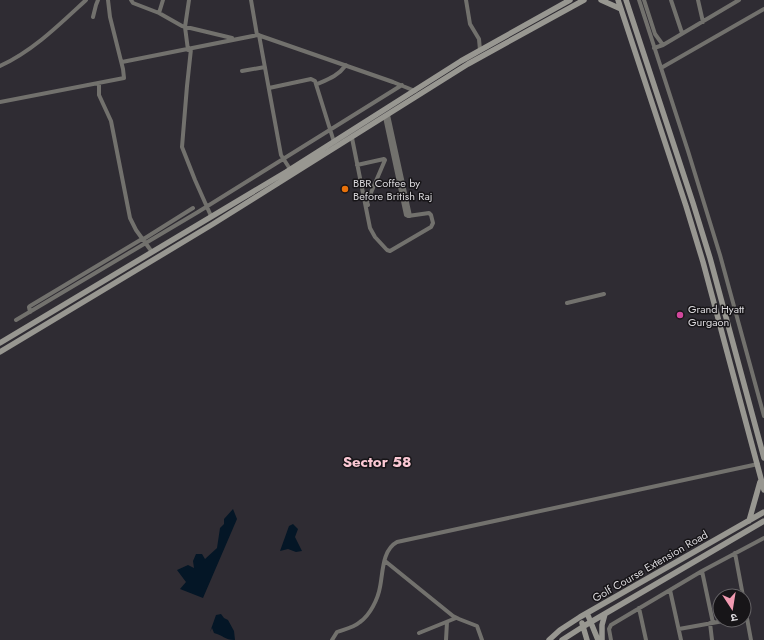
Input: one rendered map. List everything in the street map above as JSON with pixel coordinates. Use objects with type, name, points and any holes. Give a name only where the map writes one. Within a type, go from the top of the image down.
[{"type":"street","points":[[0,66],[28,50],[86,0]]},
{"type":"street","points":[[93,17],[98,0]]},
{"type":"street","points":[[0,102],[124,78],[122,62],[110,17],[108,0]]},
{"type":"street","points":[[131,0],[132,3],[159,13],[185,28],[235,39]]},
{"type":"street","points":[[159,13],[163,0]]},
{"type":"street","points":[[189,0],[185,28],[189,49],[182,146],[206,207],[212,216]]},
{"type":"street","points":[[251,0],[281,155],[290,170]]},
{"type":"street","points":[[466,0],[470,24],[479,39],[480,50]]},
{"type":"street","points":[[0,352],[352,138],[386,116],[453,66],[570,0]]},
{"type":"street","points":[[0,343],[417,93],[584,0]]},
{"type":"street","points":[[601,0],[621,9]]},
{"type":"street","points":[[618,0],[701,254],[764,490]]},
{"type":"street","points":[[626,0],[693,202],[714,273],[764,458]]},
{"type":"street","points":[[639,0],[720,255],[764,416]]},
{"type":"street","points":[[644,0],[655,34],[663,45]]},
{"type":"street","points":[[671,0],[682,33]]},
{"type":"street","points":[[698,0],[703,22]]},
{"type":"street","points":[[654,48],[663,45],[739,0]]},
{"type":"street","points":[[661,68],[764,9]]},
{"type":"street","points":[[122,62],[258,35],[346,65],[417,93]]},
{"type":"street","points":[[317,84],[334,77],[341,72],[346,65]]},
{"type":"street","points":[[242,71],[265,67]]},
{"type":"street","points":[[269,88],[311,79],[316,80],[334,142]]},
{"type":"street","points":[[99,83],[99,95],[111,121],[130,218],[133,226],[152,252]]},
{"type":"street","points":[[16,320],[30,312],[30,306],[143,241],[206,207],[402,86]]},
{"type":"street","points":[[352,138],[371,231],[389,251],[433,225],[430,213],[410,216],[406,215],[400,177],[386,116]]},
{"type":"street","points":[[358,165],[385,160],[367,202],[368,207],[366,209]]},
{"type":"street","points":[[143,241],[193,208]]},
{"type":"street","points":[[567,303],[604,294]]},
{"type":"street","points":[[22,330],[27,336]]},
{"type":"street","points":[[749,433],[757,431]]},
{"type":"street","points":[[332,640],[337,632],[354,626],[364,619],[369,613],[379,594],[385,560],[390,548],[397,542],[758,464]]},
{"type":"street","points":[[749,521],[759,489],[760,478]]},
{"type":"street","name":"Golf Course Extension Road","points":[[549,640],[560,630],[580,617],[764,512]]},
{"type":"street","name":"Golf Course Extension Road","points":[[562,640],[590,622],[764,521]]},
{"type":"street","points":[[611,640],[610,626],[702,571],[764,538]]},
{"type":"street","points":[[735,553],[742,588]]},
{"type":"street","points":[[385,560],[408,581],[456,618],[477,626],[482,640]]},
{"type":"street","points":[[679,630],[712,623],[702,571]]},
{"type":"street","points":[[670,590],[681,640]]},
{"type":"street","points":[[639,608],[646,640]]},
{"type":"street","points":[[587,613],[598,640]]},
{"type":"street","points":[[602,640],[602,625],[605,614]]},
{"type":"street","points":[[580,617],[584,626],[587,640]]},
{"type":"street","points":[[420,633],[456,618]]},
{"type":"street","points":[[446,640],[447,622]]},
{"type":"street","points":[[712,628],[712,640]]},
{"type":"street","points":[[748,628],[751,640]]},
{"type":"water","points":[[233,509],[237,519],[203,598],[180,589],[186,582],[177,570],[188,565],[194,568],[193,561],[196,554],[202,554],[205,559],[217,548],[220,528],[224,524],[224,519]]},
{"type":"water","points":[[293,524],[298,529],[295,537],[302,551],[296,552],[288,549],[280,551],[289,526]]},
{"type":"water","points":[[221,614],[228,620],[234,631],[235,640],[228,639],[214,633],[212,628],[210,632],[216,615]]},
{"type":"place","name":"BBR Coffee by Before British Raj","points":[[345,189]]},
{"type":"place","name":"Grand Hyatt Gurgaon","points":[[680,315]]},
{"type":"district","name":"Sector 58","points":[[377,462]]}]
